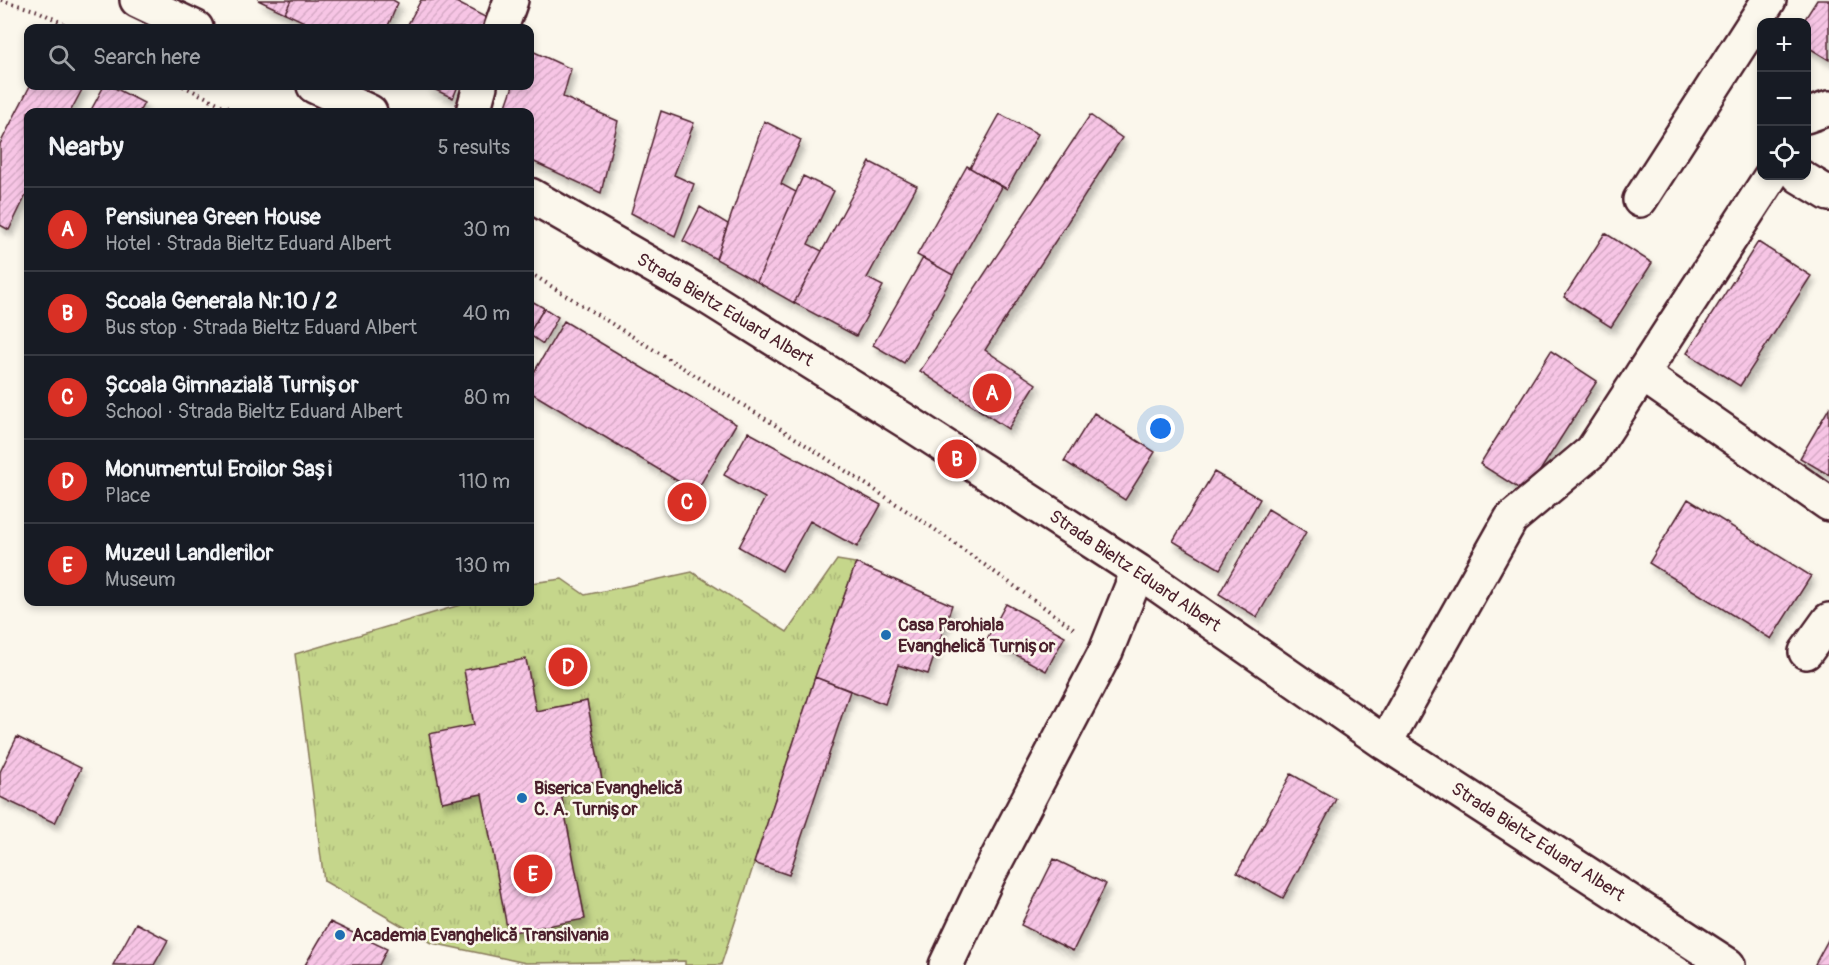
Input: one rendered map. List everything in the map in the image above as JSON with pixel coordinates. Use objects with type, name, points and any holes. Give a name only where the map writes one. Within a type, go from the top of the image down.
[{"type":"street","points":[[137,0],[188,24]]},
{"type":"street","points":[[502,24],[511,0]]},
{"type":"street","points":[[1640,200],[1769,0]]},
{"type":"street","points":[[322,90],[361,108]]},
{"type":"street","points":[[474,108],[479,90]]},
{"type":"street","points":[[1811,114],[1829,108]]},
{"type":"street","points":[[1385,743],[1511,519],[1592,451],[1768,180]]},
{"type":"street","points":[[1806,180],[1829,194]]},
{"type":"street","name":"Strada Bieltz Eduard Albert","points":[[534,197],[714,301],[909,423],[1138,571],[1385,743],[1728,965]]},
{"type":"street","points":[[1642,374],[1829,504]]},
{"type":"street","points":[[946,965],[989,874],[1106,651],[1138,571]]},
{"type":"street","points":[[1806,652],[1829,620]]},
{"type":"path","points":[[1,0],[38,11],[64,24]]},
{"type":"path","points":[[191,90],[228,108]]},
{"type":"path","points":[[534,275],[772,423],[930,526],[1106,651]]},
{"type":"green space","points":[[837,560],[856,563],[815,677],[721,965],[685,965],[685,961],[526,963],[432,943],[324,881],[295,654],[457,606],[534,606],[534,583],[562,579],[585,595],[692,572],[787,632]]},
{"type":"building","points":[[258,0],[291,0],[285,13]]},
{"type":"building","points":[[291,0],[393,0],[398,3],[389,24],[308,24],[285,13]]},
{"type":"building","points":[[421,0],[452,0],[487,18],[484,24],[408,24]]},
{"type":"building","points":[[1817,0],[1829,0],[1829,60],[1811,49],[1811,18],[1806,18]]},
{"type":"building","points":[[534,52],[571,69],[563,97],[618,121],[601,193],[534,162],[534,108],[505,108],[512,90],[534,90]]},
{"type":"building","points":[[28,90],[82,90],[72,108],[24,108],[24,199],[9,230],[0,225],[0,144]]},
{"type":"building","points":[[102,90],[119,90],[144,103],[141,108],[92,108]]},
{"type":"building","points":[[436,90],[456,90],[453,98]]},
{"type":"building","points":[[661,111],[694,123],[674,175],[694,184],[675,236],[631,213]]},
{"type":"building","points":[[1000,114],[1038,134],[1007,189],[970,168]]},
{"type":"building","points":[[1090,115],[1122,138],[985,350],[1036,384],[1008,429],[920,371]]},
{"type":"building","points":[[764,121],[801,140],[781,184],[796,192],[757,282],[716,259]]},
{"type":"building","points":[[870,162],[917,186],[867,278],[883,286],[856,336],[794,303]]},
{"type":"building","points":[[967,166],[1002,187],[953,275],[917,255]]},
{"type":"building","points":[[803,176],[834,191],[808,244],[822,251],[794,303],[757,282]]},
{"type":"building","points":[[700,207],[728,224],[716,259],[683,241]]},
{"type":"building","points":[[1605,233],[1652,263],[1611,327],[1564,297]]},
{"type":"building","points":[[1758,242],[1811,276],[1740,386],[1687,353]]},
{"type":"building","points":[[923,258],[953,275],[904,363],[873,345]]},
{"type":"building","points":[[534,302],[544,308],[534,325]]},
{"type":"building","points":[[544,308],[558,317],[543,344],[534,338],[534,325]]},
{"type":"building","points":[[564,321],[736,424],[696,492],[534,394],[534,372]]},
{"type":"building","points":[[1551,351],[1597,381],[1526,493],[1480,464]]},
{"type":"building","points":[[1829,408],[1829,475],[1800,458]]},
{"type":"building","points":[[1094,413],[1155,452],[1125,500],[1064,461]]},
{"type":"building","points":[[748,432],[881,505],[857,547],[810,521],[782,571],[739,547],[765,498],[724,475]]},
{"type":"building","points":[[1214,472],[1260,499],[1220,569],[1173,541]]},
{"type":"building","points":[[1688,499],[1811,576],[1771,639],[1649,563]]},
{"type":"building","points":[[1268,509],[1306,532],[1257,617],[1219,594]]},
{"type":"building","name":"Casa Parohiala Evanghelică Turnișor","points":[[856,563],[952,605],[928,674],[898,665],[885,704],[815,677]]},
{"type":"building","points":[[1006,604],[1065,636],[1046,671],[987,639]]},
{"type":"building","name":"Biserica Evanghelică C. A. Turnișor","points":[[526,659],[536,711],[587,701],[602,780],[560,788],[585,919],[508,933],[482,794],[442,802],[429,734],[474,725],[464,670]]},
{"type":"building","points":[[815,677],[850,691],[789,875],[754,863]]},
{"type":"building","points":[[17,737],[81,768],[55,823],[0,797],[0,772]]},
{"type":"building","points":[[1291,774],[1336,799],[1283,898],[1237,873]]},
{"type":"building","points":[[1054,859],[1106,884],[1073,951],[1021,925]]},
{"type":"building","name":"Academia Evanghelică Transilvania","points":[[330,922],[387,949],[379,965],[305,965]]},
{"type":"building","points":[[136,923],[168,940],[154,965],[113,965]]},
{"type":"building","points":[[1829,938],[1829,965],[1815,964]]},
{"type":"place","name":"Pensiunea Green House","points":[[992,393]]},
{"type":"place","name":"Scoala Generala Nr.10 / 2","points":[[957,459]]},
{"type":"place","name":"Școala Gimnazială Turnișor","points":[[687,502]]},
{"type":"place","name":"Casa Parohiala Evanghelică Turnișor","points":[[886,635]]},
{"type":"place","name":"Monumentul Eroilor Sași","points":[[568,667]]},
{"type":"place","name":"Biserica Evanghelică C. A. Turnișor","points":[[522,798]]},
{"type":"place","name":"Muzeul Landlerilor","points":[[533,874]]},
{"type":"place","name":"Academia Evanghelică Transilvania","points":[[340,935]]}]
